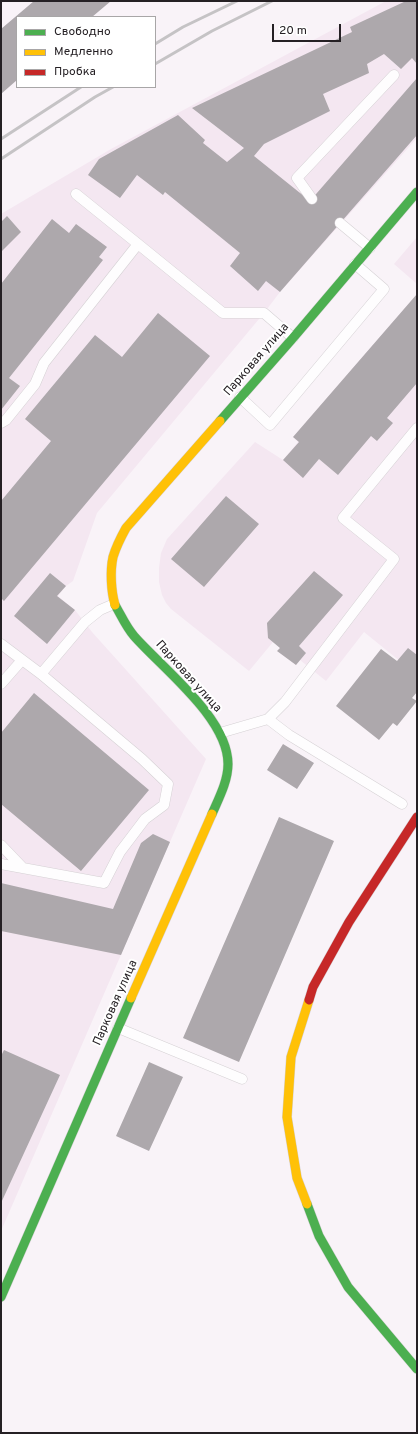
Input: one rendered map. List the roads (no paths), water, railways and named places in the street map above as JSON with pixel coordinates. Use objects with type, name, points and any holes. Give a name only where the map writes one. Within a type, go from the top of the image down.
[{"type":"street","name":"Парковая улица","points":[[1,1297],[221,793],[226,778],[228,759],[225,744],[220,733],[206,712],[172,674],[133,635],[114,604],[112,579],[113,558],[118,543],[126,528],[293,338],[417,192]]},
{"type":"street","points":[[417,817],[349,922],[313,987],[291,1057],[287,1117],[297,1178],[319,1236],[348,1287],[417,1369]]},
{"type":"lane","points":[[312,199],[297,178],[394,75]]},
{"type":"lane","points":[[76,194],[223,313],[264,314],[293,338]]},
{"type":"lane","points":[[340,223],[370,248]]},
{"type":"lane","points":[[1,423],[6,420],[35,384],[44,363],[138,244]]},
{"type":"lane","points":[[240,397],[270,425],[384,289],[355,264]]},
{"type":"lane","points":[[220,733],[268,719],[285,702],[394,559],[344,518],[417,428]]},
{"type":"lane","points":[[41,674],[85,622],[100,610],[114,604]]},
{"type":"lane","points":[[1,644],[41,674],[142,759],[168,784],[164,806],[145,819],[120,852],[104,884],[1,864]]},
{"type":"lane","points":[[1,684],[22,660]]},
{"type":"lane","points":[[268,719],[288,735],[402,804]]},
{"type":"lane","points":[[1,845],[23,868]]},
{"type":"lane","points":[[118,1028],[242,1079]]},
{"type":"railway","points":[[156,43],[183,27],[237,1]]},
{"type":"railway","points":[[156,63],[212,31],[272,1]]},
{"type":"railway","points":[[1,139],[79,88]]},
{"type":"railway","points":[[1,159],[95,97],[111,88]]}]
